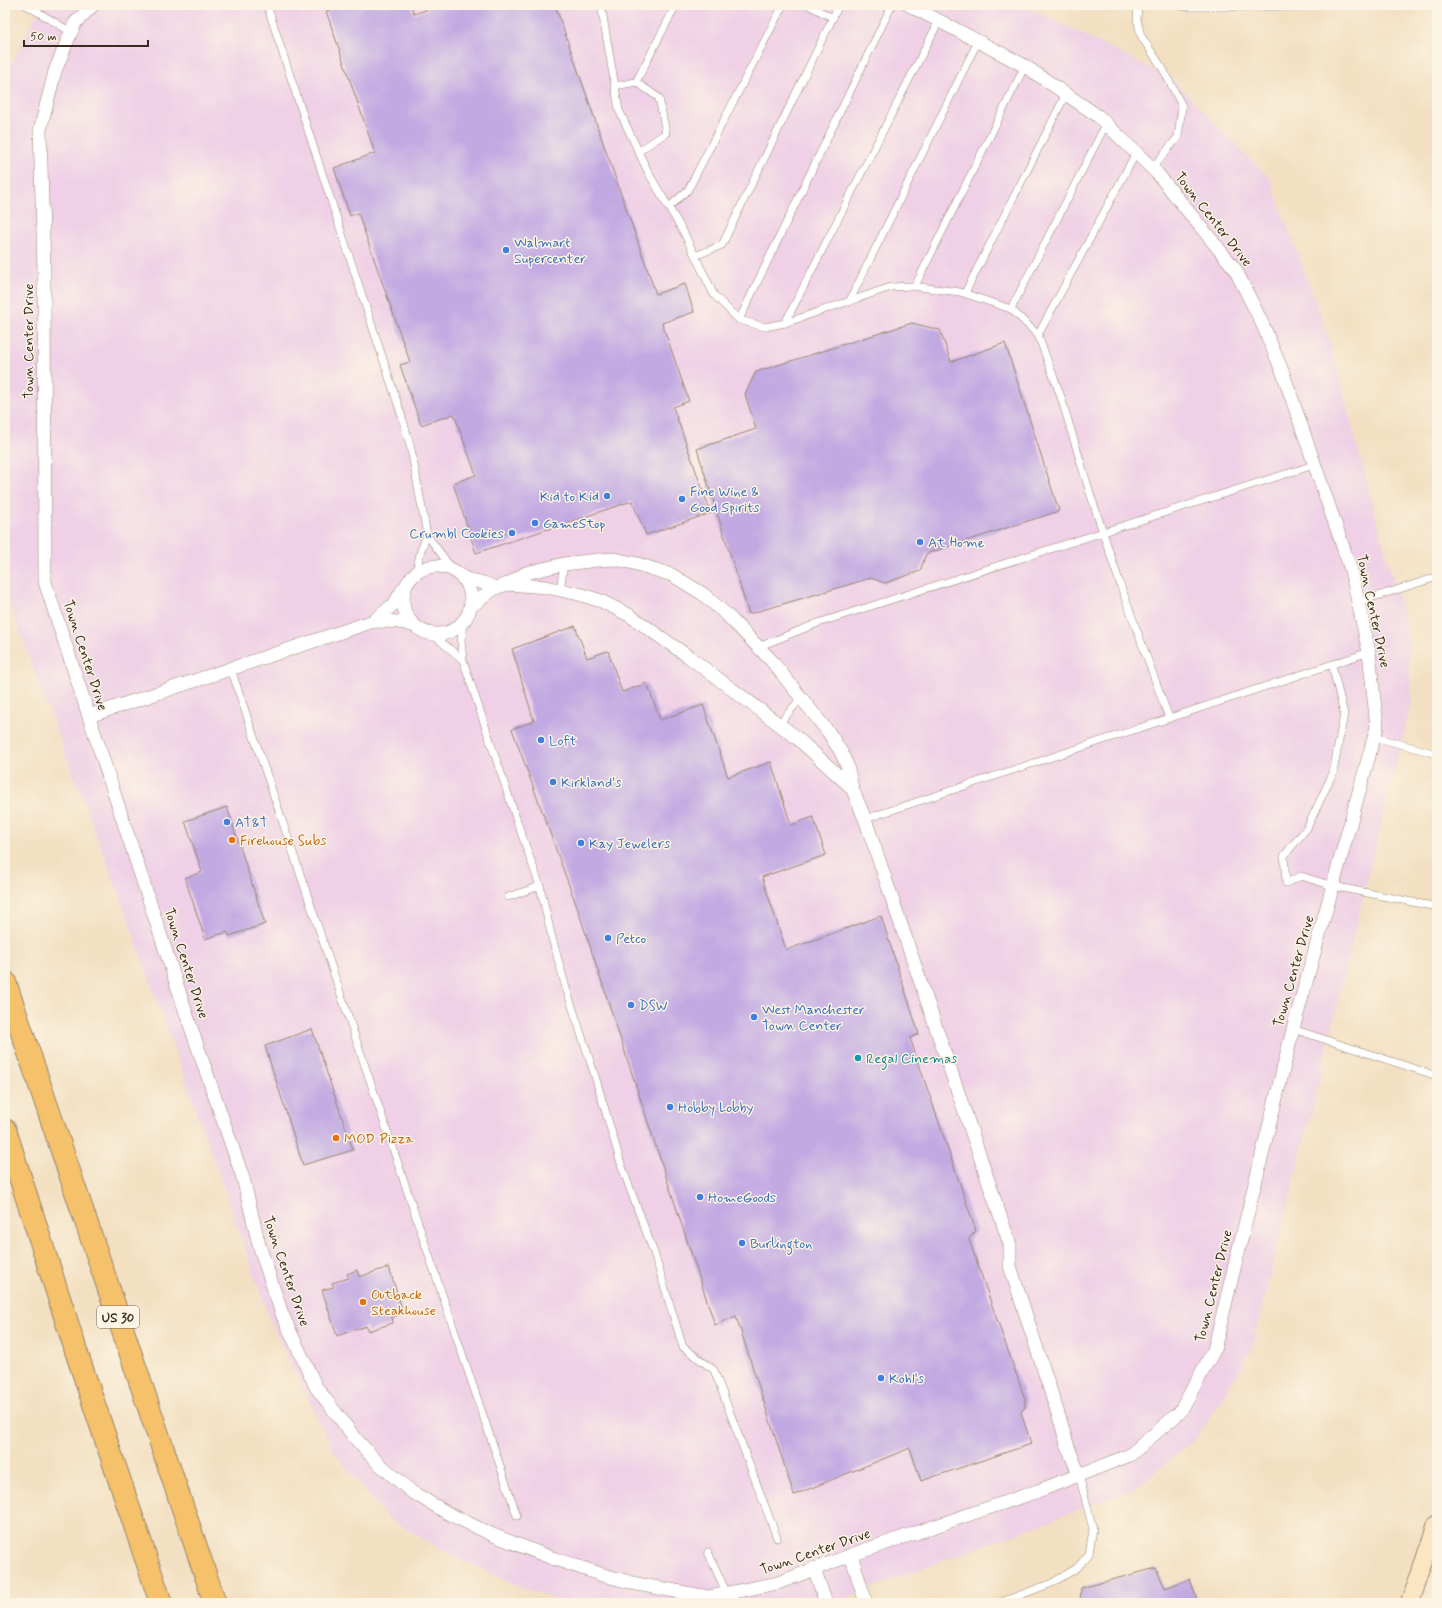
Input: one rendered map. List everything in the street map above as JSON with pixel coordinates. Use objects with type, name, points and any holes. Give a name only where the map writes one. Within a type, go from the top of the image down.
[{"type":"highway","points":[[5,971],[21,1030]]},
{"type":"highway","name":"US 30","points":[[5,982],[215,1603]]},
{"type":"highway","points":[[5,1130],[79,1360],[160,1603]]},
{"type":"street","name":"Town Center Drive","points":[[93,5],[75,23],[71,32],[55,71],[40,130],[44,277],[46,582],[186,1016],[243,1178],[256,1232],[282,1314],[316,1387],[355,1438],[378,1463],[412,1492],[449,1514],[493,1535],[552,1558],[603,1575],[637,1584],[708,1597],[778,1583],[851,1554],[1038,1491],[1079,1475],[1130,1455],[1180,1412],[1214,1350],[1293,1029],[1376,727],[1369,652],[1351,570],[1283,373],[1262,323],[1235,269],[1152,168],[1098,116],[1025,66],[909,5]]},
{"type":"street","points":[[411,580],[404,593],[404,606],[409,620],[423,631],[432,634],[441,634],[449,632],[463,622],[470,607],[495,588],[508,584],[526,573],[564,564],[598,560],[614,560],[634,563],[672,575],[703,594],[727,615],[771,660],[829,733],[847,765],[852,788],[865,819],[1006,1233],[1010,1245],[1010,1266],[1062,1423],[1067,1444],[1079,1475]]},
{"type":"street","points":[[374,621],[395,603],[411,580],[427,568],[435,566],[444,567],[457,574],[495,588]]},
{"type":"street","points":[[457,574],[469,590],[470,607]]},
{"type":"street","points":[[508,584],[560,590],[579,594],[601,601],[633,618],[689,657],[796,737],[852,788]]},
{"type":"street","points":[[89,716],[374,621],[394,621],[415,626]]},
{"type":"street","points":[[1410,1603],[1437,1524]]},
{"type":"street","points":[[851,1554],[866,1603]]},
{"type":"street","points":[[814,1568],[826,1603]]},
{"type":"lane","points":[[26,5],[71,32]]},
{"type":"lane","points":[[267,5],[403,420],[411,449],[427,535],[457,574]]},
{"type":"lane","points":[[601,5],[619,110],[649,174],[684,233],[714,295],[739,320],[765,327],[785,323],[891,287],[915,286],[965,293],[1011,310],[1038,335],[1060,394],[1103,533],[1169,718]]},
{"type":"lane","points":[[636,82],[676,5]]},
{"type":"lane","points":[[669,208],[688,190],[783,5]]},
{"type":"lane","points":[[808,5],[833,18]]},
{"type":"lane","points":[[696,256],[722,245],[839,5]]},
{"type":"lane","points":[[739,320],[892,5]]},
{"type":"lane","points":[[1138,5],[1137,19],[1141,36],[1163,69],[1182,106],[1178,136],[1152,168]]},
{"type":"lane","points":[[1177,5],[1187,7],[1298,7]]},
{"type":"lane","points":[[785,323],[939,21]]},
{"type":"lane","points":[[849,302],[978,41]]},
{"type":"lane","points":[[915,286],[1025,66]]},
{"type":"lane","points":[[615,86],[636,82],[659,98],[666,133],[639,151]]},
{"type":"lane","points":[[965,293],[1066,94]]},
{"type":"lane","points":[[1011,310],[1106,124]]},
{"type":"lane","points":[[1038,335],[1136,153]]},
{"type":"lane","points":[[758,647],[818,623],[1314,465]]},
{"type":"lane","points":[[411,580],[427,535]]},
{"type":"lane","points":[[560,590],[564,564]]},
{"type":"lane","points":[[1358,602],[1437,577]]},
{"type":"lane","points":[[463,622],[461,641],[463,660],[518,827],[540,886],[552,938],[566,988],[595,1076],[622,1166],[654,1253],[683,1348],[714,1370],[777,1538]]},
{"type":"lane","points":[[432,634],[463,660]]},
{"type":"lane","points":[[865,819],[1369,652]]},
{"type":"lane","points":[[1332,664],[1344,714],[1333,773],[1307,828],[1284,856],[1286,883],[1301,876],[1333,886],[1437,907]]},
{"type":"lane","points":[[231,669],[517,1516]]},
{"type":"lane","points":[[778,724],[802,698]]},
{"type":"lane","points":[[1374,737],[1437,754]]},
{"type":"lane","points":[[508,897],[540,886]]},
{"type":"lane","points":[[1293,1029],[1437,1076]]},
{"type":"lane","points":[[999,1603],[1052,1584],[1077,1568],[1089,1554],[1093,1529],[1079,1475]]},
{"type":"lane","points":[[708,1552],[727,1594]]},
{"type":"shaded area","name":"West Manchester Town Center","points":[[41,5],[1023,5],[1171,78],[1270,179],[1328,335],[1406,624],[1412,701],[1311,1115],[1251,1351],[1197,1438],[1134,1489],[831,1603],[565,1603],[517,1585],[461,1560],[387,1518],[335,1454],[273,1328],[124,907],[47,707],[6,593],[5,78]]},
{"type":"building","name":"Walmart Supercenter","points":[[343,5],[411,5],[414,14],[429,9],[427,5],[555,5],[656,294],[685,284],[694,312],[662,323],[689,401],[673,407],[711,513],[646,535],[632,501],[476,553],[453,483],[476,475],[454,414],[421,425],[400,365],[410,362],[358,213],[350,216],[334,168],[375,153],[326,11]]},
{"type":"building","points":[[912,323],[940,330],[951,362],[1005,343],[1059,511],[926,554],[920,571],[885,583],[871,578],[749,614],[697,449],[756,429],[745,394],[756,372]]},
{"type":"building","points":[[575,626],[587,658],[608,651],[622,692],[647,683],[660,720],[703,705],[728,777],[771,762],[791,825],[813,817],[826,855],[762,877],[786,950],[881,916],[919,1034],[910,1038],[976,1231],[969,1240],[1025,1399],[1025,1407],[1021,1412],[1031,1444],[921,1481],[910,1448],[794,1495],[736,1316],[715,1325],[577,907],[512,729],[534,721],[512,649]]},
{"type":"building","points":[[227,807],[265,924],[229,936],[227,932],[205,939],[185,878],[202,872],[185,821]]},
{"type":"building","points":[[312,1029],[353,1150],[303,1165],[265,1046]]},
{"type":"building","name":"Outback Steakhouse","points":[[389,1267],[403,1313],[392,1317],[393,1323],[368,1331],[366,1326],[337,1336],[322,1290],[334,1287],[332,1283],[349,1278],[347,1274],[357,1270],[359,1277]]},
{"type":"building","points":[[1156,1568],[1165,1588],[1190,1579],[1198,1603],[1080,1603],[1081,1588]]},
{"type":"place","name":"Walmart Supercenter","points":[[506,250]]},
{"type":"place","name":"Kid to Kid","points":[[607,496]]},
{"type":"place","name":"Fine Wine & Good Spirits","points":[[682,499]]},
{"type":"place","name":"GameStop","points":[[535,523]]},
{"type":"place","name":"Crumbl Cookies","points":[[512,533]]},
{"type":"place","name":"At Home","points":[[920,542]]},
{"type":"place","name":"Loft","points":[[541,740]]},
{"type":"place","name":"Kirkland's","points":[[553,782]]},
{"type":"place","name":"AT&T","points":[[227,822]]},
{"type":"place","name":"Firehouse Subs","points":[[232,840]]},
{"type":"place","name":"Kay Jewelers","points":[[581,843]]},
{"type":"place","name":"Petco","points":[[608,938]]},
{"type":"place","name":"DSW","points":[[631,1005]]},
{"type":"place","name":"West Manchester Town Center","points":[[754,1017]]},
{"type":"place","name":"Regal Cinemas","points":[[858,1058]]},
{"type":"place","name":"Hobby Lobby","points":[[670,1107]]},
{"type":"place","name":"MOD Pizza","points":[[336,1138]]},
{"type":"place","name":"HomeGoods","points":[[700,1197]]},
{"type":"place","name":"Burlington","points":[[742,1243]]},
{"type":"place","name":"Outback Steakhouse","points":[[363,1302]]},
{"type":"place","name":"Kohl's","points":[[881,1378]]}]
